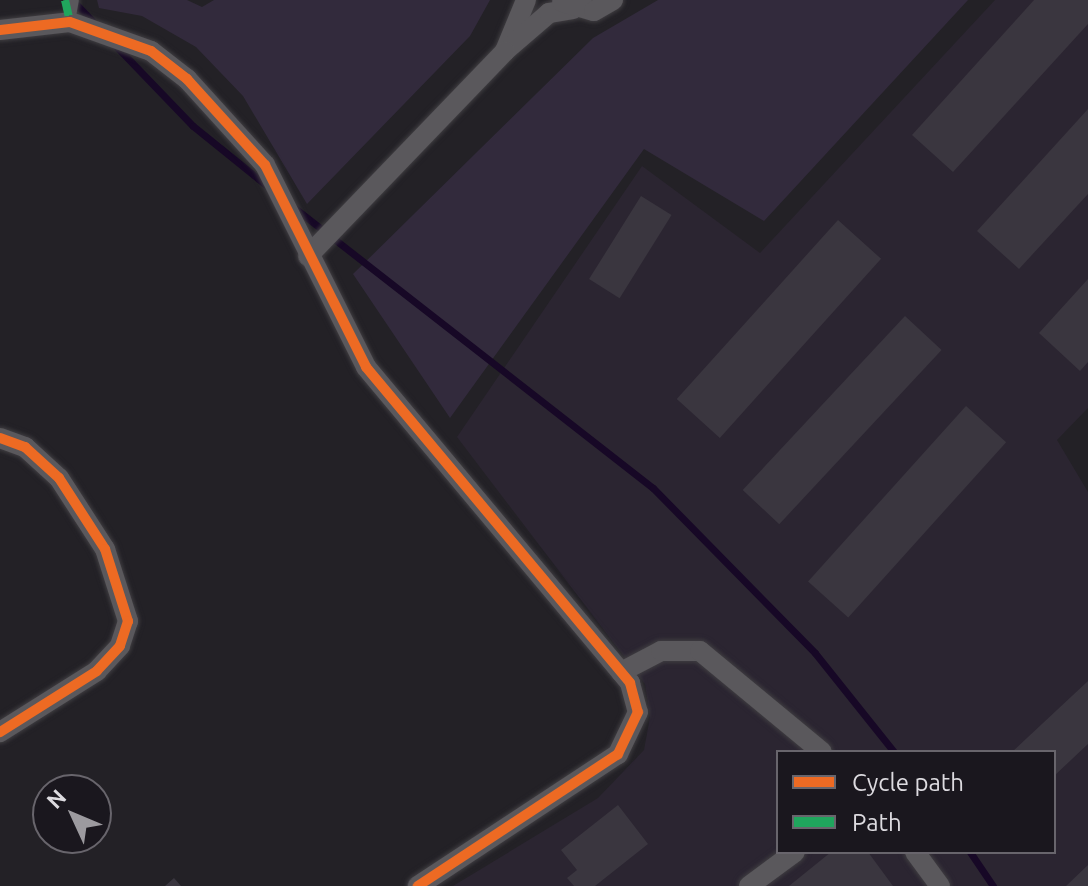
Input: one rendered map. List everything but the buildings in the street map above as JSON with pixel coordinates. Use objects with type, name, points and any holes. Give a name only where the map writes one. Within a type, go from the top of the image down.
[{"type":"street","points":[[505,51],[526,0]]},
{"type":"street","points":[[308,256],[505,51],[549,13],[566,4],[594,11],[613,0]]},
{"type":"street","points":[[0,30],[70,22],[151,51],[187,79],[265,165],[366,367],[621,672],[638,712],[618,754],[418,886]]},
{"type":"street","points":[[0,438],[25,447],[66,488],[105,549],[128,621],[120,646],[97,671],[0,732]]},
{"type":"street","points":[[621,672],[661,651],[700,651],[820,750]]},
{"type":"street","points":[[749,886],[792,854]]},
{"type":"street","points":[[916,854],[940,886]]},
{"type":"lane","points":[[70,22],[74,0]]},
{"type":"shaded area","points":[[97,0],[187,0],[202,7],[214,0],[490,0],[470,36],[307,204],[243,96],[196,47],[142,16],[99,8]]},
{"type":"shaded area","points":[[658,0],[968,0],[764,221],[644,149],[450,418],[353,274],[593,38]]},
{"type":"shaded area","points":[[995,0],[1088,0],[1088,408],[1057,440],[1088,492],[1088,886],[453,886],[598,798],[644,750],[650,717],[645,684],[457,437],[642,166],[760,253]]},
{"type":"waterway","points":[[74,2],[95,24]]},
{"type":"waterway","points":[[115,45],[193,126],[267,186]]},
{"type":"waterway","points":[[292,206],[653,488],[815,653],[892,750]]},
{"type":"waterway","points":[[971,854],[993,886]]},
{"type":"marked path","points":[[65,0],[70,22]]},
{"type":"cycle path","points":[[0,30],[70,22],[151,51],[187,79],[265,165],[366,367],[630,683],[638,712],[618,754],[418,886]]},
{"type":"cycle path","points":[[0,438],[25,447],[59,478],[105,549],[128,621],[120,646],[97,671],[0,732]]}]
